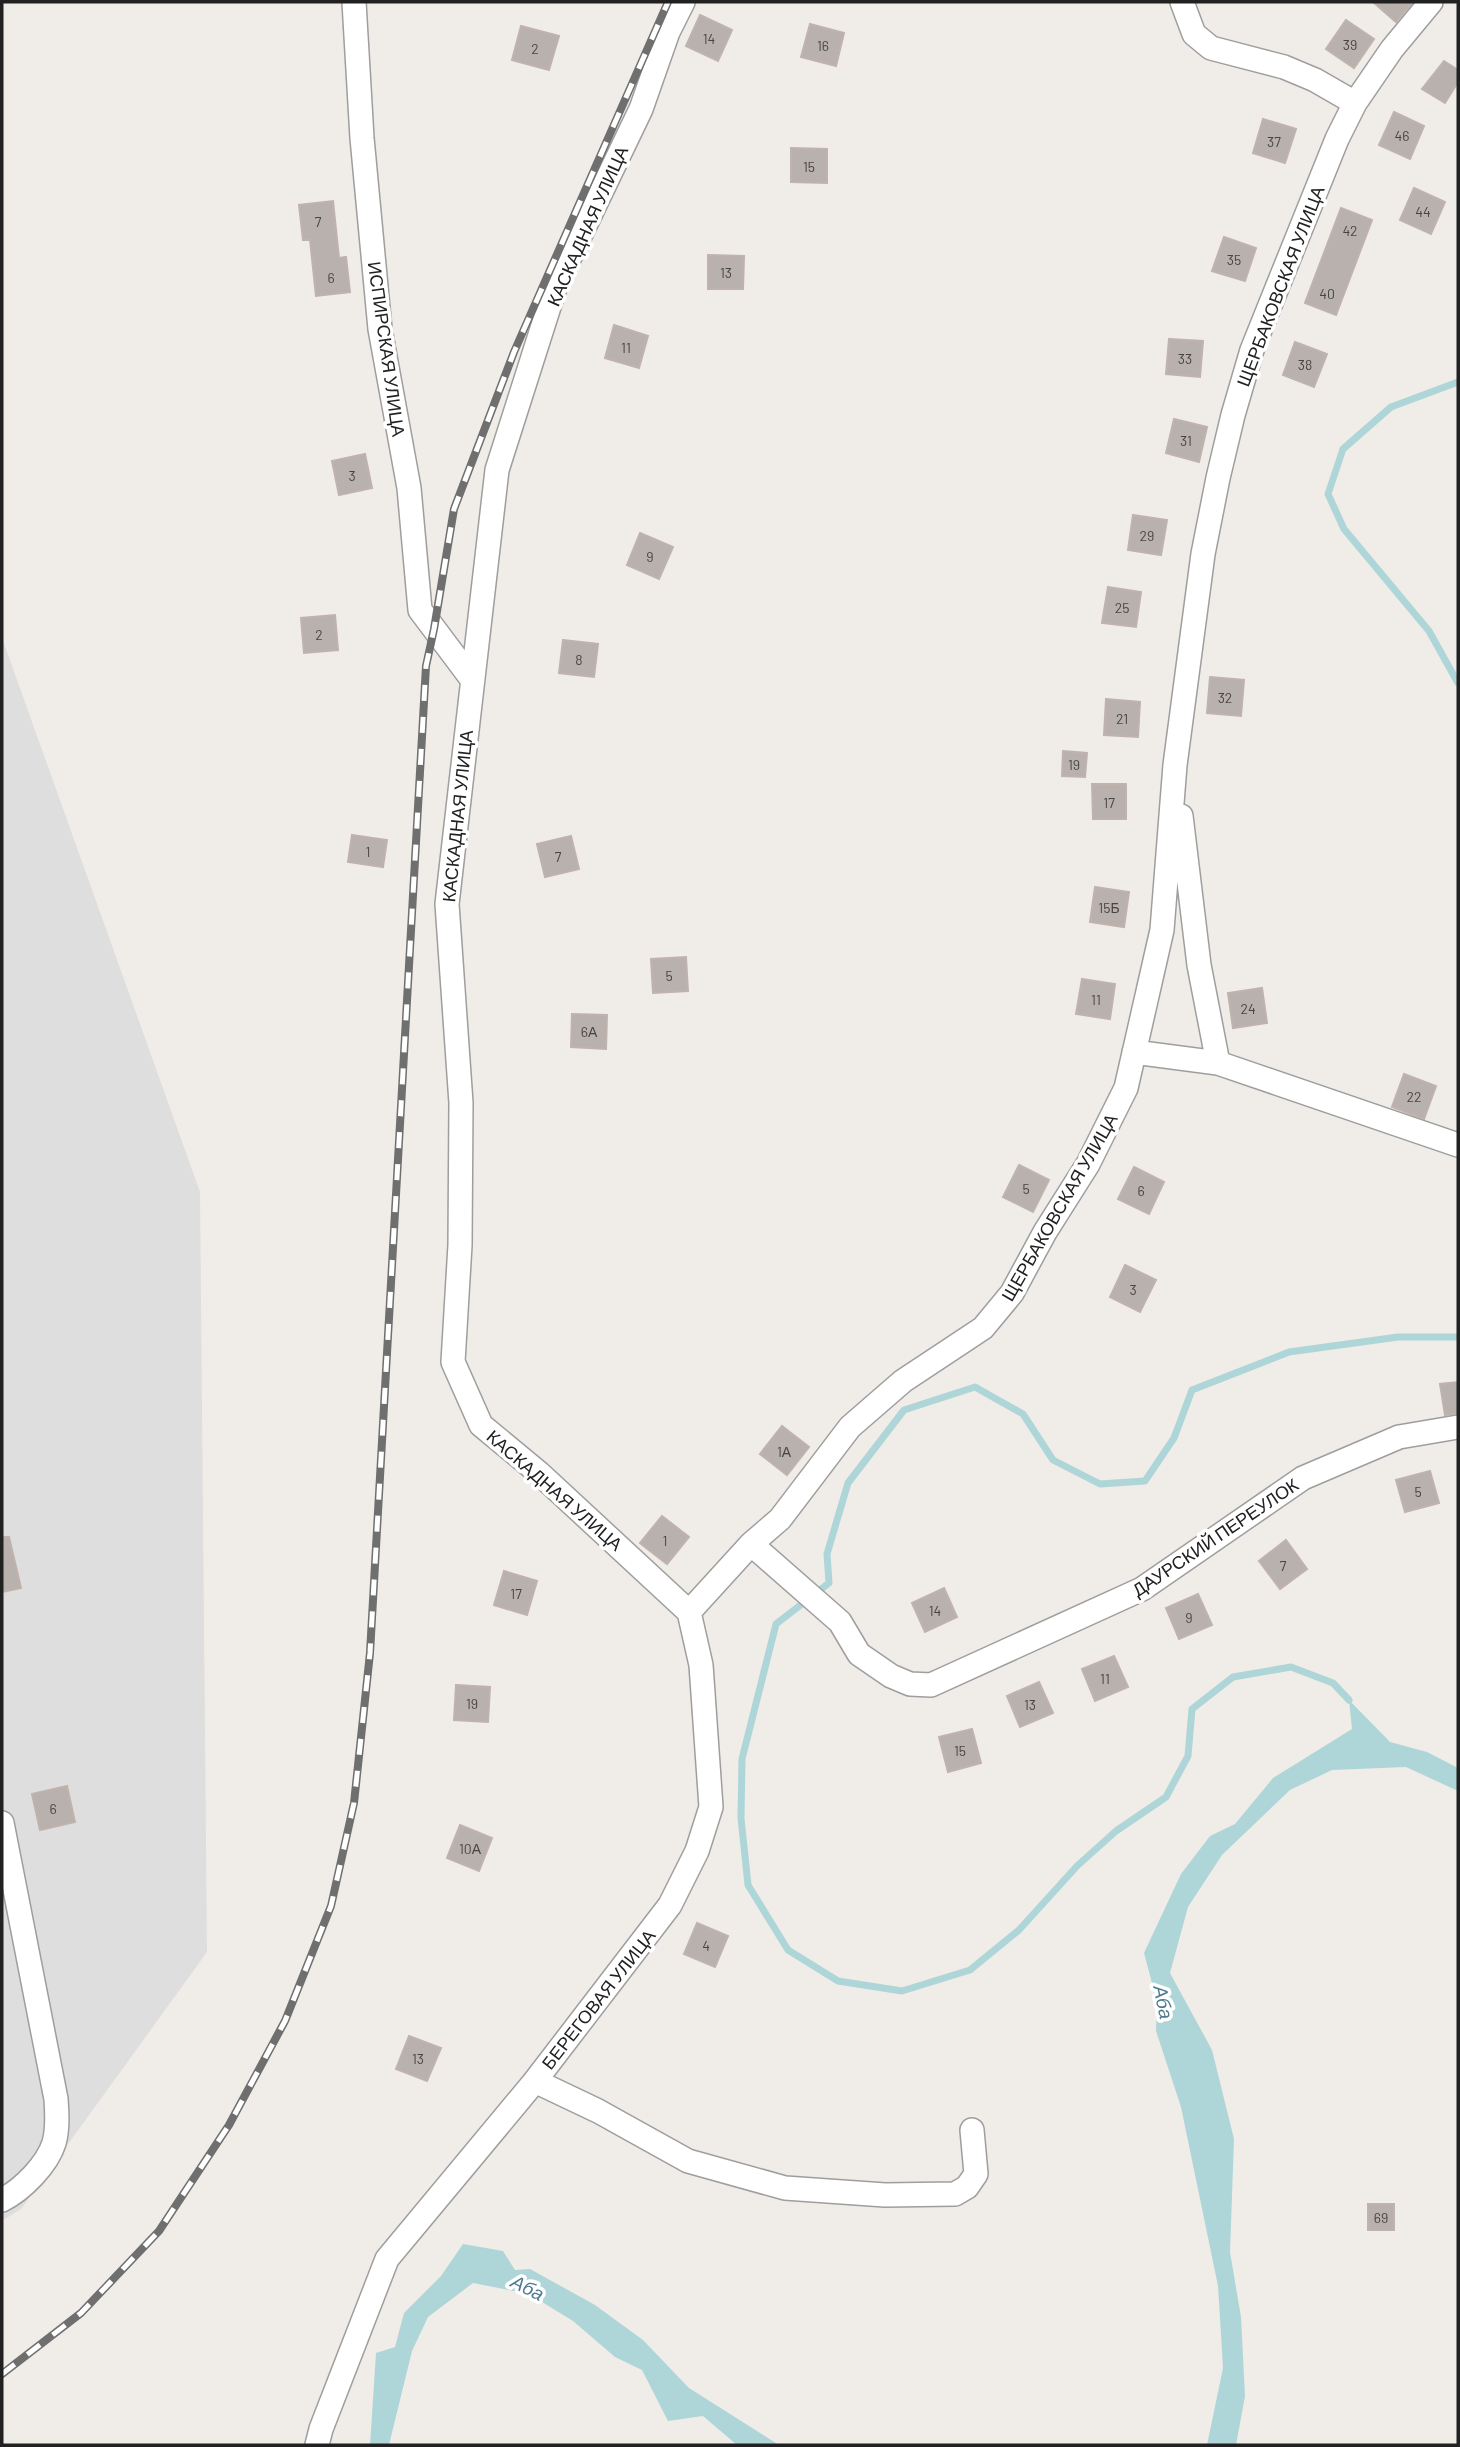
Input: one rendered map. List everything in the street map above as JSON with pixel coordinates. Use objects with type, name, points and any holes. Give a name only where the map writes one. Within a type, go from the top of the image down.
[{"type":"street","name":"ИСПИРСКАЯ УЛИЦА","points":[[354,2],[362,138],[380,329],[409,488],[420,610],[471,678]]},
{"type":"street","name":"КАСКАДНАЯ УЛИЦА","points":[[683,2],[668,32],[641,108],[555,288],[497,470],[447,904],[461,1103],[460,1245],[453,1362],[481,1425],[539,1473],[689,1612]]},
{"type":"street","points":[[1182,2],[1194,34],[1211,48],[1284,67],[1315,80],[1355,103]]},
{"type":"street","name":"ЩЕРБАКОВСКАЯ УЛИЦА","points":[[689,1612],[751,1544],[780,1519],[850,1427],[902,1381],[983,1328],[1012,1293],[1099,1142],[1126,1088],[1162,930],[1175,765],[1203,554],[1233,415],[1252,350],[1319,181],[1355,103],[1392,49],[1431,2]]},
{"type":"street","name":"ЩЕРБАКОВСКАЯ УЛИЦА","points":[[1175,765],[1199,965],[1219,1063]]},
{"type":"street","points":[[1134,1052],[1219,1063],[1458,1145]]},
{"type":"street","name":"ДАУРСКИЙ ПЕРЕУЛОК","points":[[751,1544],[840,1622],[859,1654],[891,1676],[910,1684],[930,1685],[1142,1588],[1303,1478],[1399,1437],[1458,1427]]},
{"type":"street","name":"БЕРЕГОВАЯ УЛИЦА","points":[[689,1612],[701,1665],[711,1807],[697,1851],[670,1905],[535,2081],[598,2110],[688,2161],[785,2188],[885,2194],[955,2194],[967,2188],[976,2174],[972,2130]]},
{"type":"street","points":[[2,1823],[57,2099],[54,2144],[37,2172],[2,2200]]},
{"type":"street","points":[[317,2445],[387,2259],[535,2081]]},
{"type":"shaded area","points":[[2,638],[200,1192],[207,1952],[21,2209],[2,2221]]},
{"type":"water","name":"Аба","points":[[1349,1700],[1390,1742],[1427,1752],[1458,1768],[1458,1791],[1406,1767],[1332,1770],[1290,1790],[1222,1855],[1188,1907],[1170,1973],[1212,2050],[1234,2139],[1230,2252],[1241,2317],[1245,2396],[1236,2445],[1207,2445],[1223,2368],[1218,2286],[1181,2107],[1156,2031],[1157,2002],[1144,1953],[1181,1874],[1210,1836],[1235,1824],[1273,1778],[1352,1729]]},
{"type":"water","name":"Аба","points":[[463,2244],[503,2251],[515,2270],[530,2269],[595,2305],[643,2340],[689,2388],[779,2445],[737,2445],[703,2416],[668,2421],[642,2370],[615,2357],[573,2321],[529,2294],[473,2283],[428,2317],[412,2351],[389,2445],[370,2445],[376,2353],[395,2347],[404,2313],[441,2276]]},
{"type":"building","points":[[1373,2],[1413,2],[1396,22]]},
{"type":"building","points":[[700,15],[732,30],[718,61],[686,46]]},
{"type":"building","points":[[1346,20],[1374,39],[1354,68],[1326,49]]},
{"type":"building","points":[[810,24],[844,33],[836,66],[801,57]]},
{"type":"building","points":[[521,26],[559,36],[549,70],[512,60]]},
{"type":"building","points":[[1444,61],[1458,70],[1458,82],[1445,103],[1422,89]]},
{"type":"building","points":[[1394,112],[1424,126],[1410,159],[1379,145]]},
{"type":"building","points":[[1263,119],[1296,129],[1285,163],[1253,153]]},
{"type":"building","points":[[791,148],[827,149],[827,183],[791,182]]},
{"type":"building","points":[[1414,188],[1445,202],[1431,234],[1400,220]]},
{"type":"building","points":[[333,201],[339,258],[346,257],[350,292],[316,296],[310,240],[303,240],[299,205]]},
{"type":"building","points":[[1341,208],[1372,220],[1336,315],[1305,303]]},
{"type":"building","points":[[1224,237],[1256,248],[1245,281],[1212,271]]},
{"type":"building","points":[[708,255],[744,256],[743,289],[708,289]]},
{"type":"building","points":[[614,325],[648,336],[639,368],[605,358]]},
{"type":"building","points":[[1169,339],[1203,341],[1200,377],[1166,374]]},
{"type":"building","points":[[1295,342],[1327,354],[1314,387],[1283,375]]},
{"type":"building","points":[[1174,419],[1207,427],[1199,462],[1166,453]]},
{"type":"building","points":[[365,454],[372,488],[339,495],[332,461]]},
{"type":"building","points":[[1133,515],[1167,520],[1161,555],[1128,550]]},
{"type":"building","points":[[640,533],[673,547],[659,579],[627,565]]},
{"type":"building","points":[[1108,587],[1141,592],[1136,627],[1102,623]]},
{"type":"building","points":[[335,615],[338,650],[304,653],[301,618]]},
{"type":"building","points":[[563,640],[598,644],[594,677],[559,673]]},
{"type":"building","points":[[1210,677],[1244,680],[1241,716],[1207,713]]},
{"type":"building","points":[[1106,699],[1140,702],[1138,737],[1104,735]]},
{"type":"building","points":[[1063,751],[1087,753],[1085,777],[1062,776]]},
{"type":"building","points":[[1092,784],[1126,784],[1126,819],[1093,819]]},
{"type":"building","points":[[352,835],[387,840],[383,867],[348,862]]},
{"type":"building","points":[[571,836],[579,869],[545,877],[537,844]]},
{"type":"building","points":[[1095,887],[1129,892],[1124,927],[1090,922]]},
{"type":"building","points":[[686,957],[688,991],[653,993],[651,959]]},
{"type":"building","points":[[1082,979],[1115,984],[1110,1019],[1076,1014]]},
{"type":"building","points":[[1262,988],[1267,1023],[1233,1028],[1228,993]]},
{"type":"building","points":[[572,1014],[607,1015],[606,1049],[571,1047]]},
{"type":"building","points":[[1404,1074],[1436,1086],[1424,1119],[1392,1107]]},
{"type":"building","points":[[1019,1165],[1049,1180],[1033,1212],[1003,1197]]},
{"type":"building","points":[[1134,1167],[1164,1182],[1149,1214],[1118,1199]]},
{"type":"building","points":[[1125,1265],[1156,1280],[1140,1312],[1110,1297]]},
{"type":"building","points":[[1458,1382],[1458,1413],[1445,1415],[1440,1384]]},
{"type":"building","points":[[782,1426],[809,1447],[787,1475],[760,1454]]},
{"type":"building","points":[[1430,1471],[1439,1503],[1405,1512],[1396,1480]]},
{"type":"building","points":[[662,1516],[689,1537],[667,1564],[640,1543]]},
{"type":"building","points":[[2,1537],[9,1537],[21,1588],[2,1592]]},
{"type":"building","points":[[1286,1540],[1307,1569],[1280,1589],[1259,1561]]},
{"type":"building","points":[[504,1571],[537,1581],[527,1615],[494,1605]]},
{"type":"building","points":[[944,1588],[957,1617],[925,1632],[912,1603]]},
{"type":"building","points":[[1198,1594],[1212,1625],[1179,1639],[1166,1608]]},
{"type":"building","points":[[1114,1656],[1128,1687],[1095,1701],[1082,1669]]},
{"type":"building","points":[[1039,1682],[1053,1713],[1020,1727],[1007,1696]]},
{"type":"building","points":[[456,1685],[490,1687],[488,1722],[454,1720]]},
{"type":"building","points":[[972,1729],[981,1763],[948,1772],[939,1737]]},
{"type":"building","points":[[67,1786],[75,1822],[40,1830],[32,1794]]},
{"type":"building","points":[[460,1825],[492,1838],[479,1871],[447,1858]]},
{"type":"building","points":[[697,1923],[728,1936],[715,1967],[684,1954]]},
{"type":"building","points":[[409,2036],[441,2048],[427,2081],[396,2069]]},
{"type":"building","points":[[1368,2204],[1394,2204],[1394,2230],[1368,2230]]},
{"type":"waterway","points":[[1458,382],[1391,407],[1343,449],[1328,494],[1344,529],[1429,631],[1458,683]]},
{"type":"waterway","points":[[1349,1700],[1333,1683],[1291,1667],[1233,1677],[1192,1709],[1188,1756],[1166,1797],[1116,1831],[1077,1866],[1019,1930],[970,1970],[902,1991],[838,1981],[788,1950],[748,1885],[741,1818],[742,1759],[776,1624],[829,1583],[827,1554],[848,1483],[904,1410],[975,1387],[1023,1414],[1053,1460],[1100,1484],[1145,1481],[1174,1438],[1192,1390],[1289,1352],[1398,1337],[1458,1337]]},
{"type":"railway","points":[[2,2374],[81,2313],[159,2231],[229,2125],[285,2021],[331,1906],[354,1803],[370,1653],[426,666],[454,509],[514,352],[668,2]]}]
